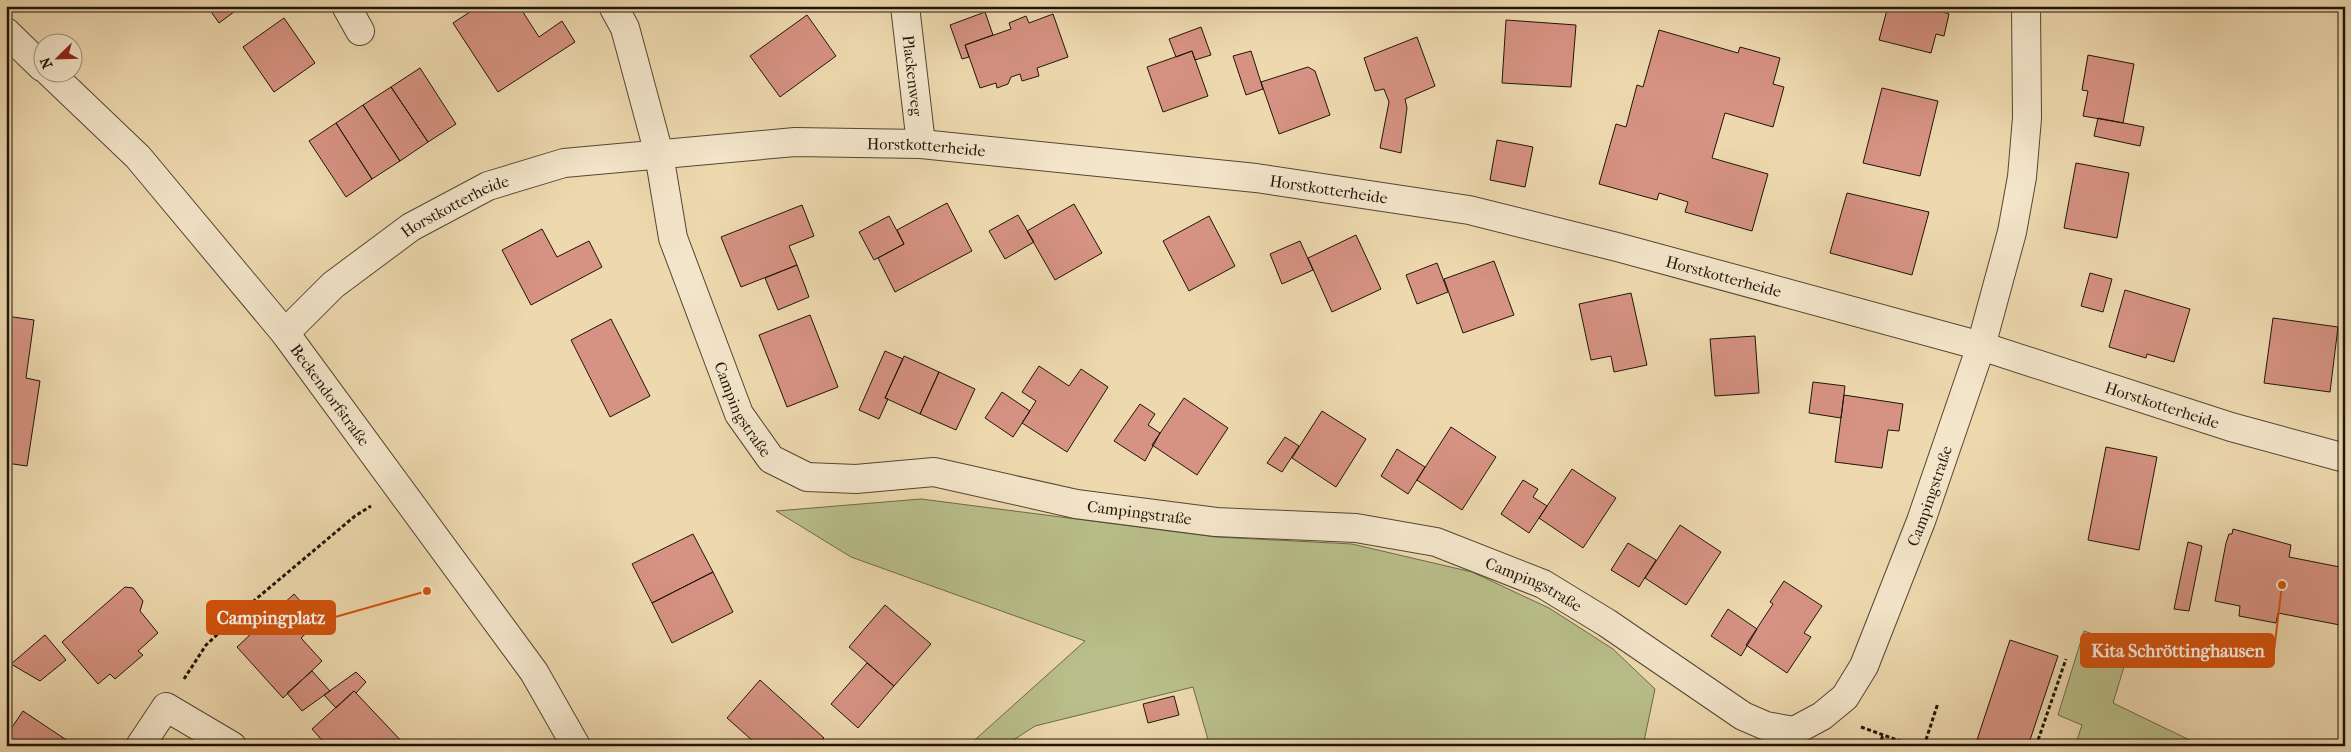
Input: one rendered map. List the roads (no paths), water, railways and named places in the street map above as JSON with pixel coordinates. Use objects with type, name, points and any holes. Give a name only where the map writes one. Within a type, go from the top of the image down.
[{"type":"street","points":[[346,6],[360,31]]},
{"type":"street","points":[[613,6],[625,28],[659,154]]},
{"type":"street","name":"Plackenweg","points":[[905,6],[921,144]]},
{"type":"street","points":[[1981,346],[2012,232],[2022,177],[2026,118],[2026,6]]},
{"type":"street","points":[[6,32],[32,57]]},
{"type":"street","name":"Beckendorfstraße","points":[[59,82],[138,157],[286,332],[534,672],[576,746]]},
{"type":"street","name":"Horstkotterheide","points":[[286,332],[333,285],[411,227],[488,186],[564,163],[795,142],[921,144],[1256,178],[1469,210],[1617,247],[1981,346],[2231,427],[2345,458]]},
{"type":"street","name":"Campingstraße","points":[[659,154],[673,238],[739,414],[771,459],[807,477],[856,479],[934,472],[1076,504],[1216,522],[1356,528],[1436,542],[1543,584],[1607,623],[1743,716],[1793,739],[1845,697],[1864,666],[1921,521],[1981,346]]},
{"type":"street","points":[[140,746],[166,707],[232,746]]},
{"type":"place","name":"Kita Schröttinghausen","points":[[2282,585]]},
{"type":"place","name":"Campingplatz","points":[[427,591]]}]
